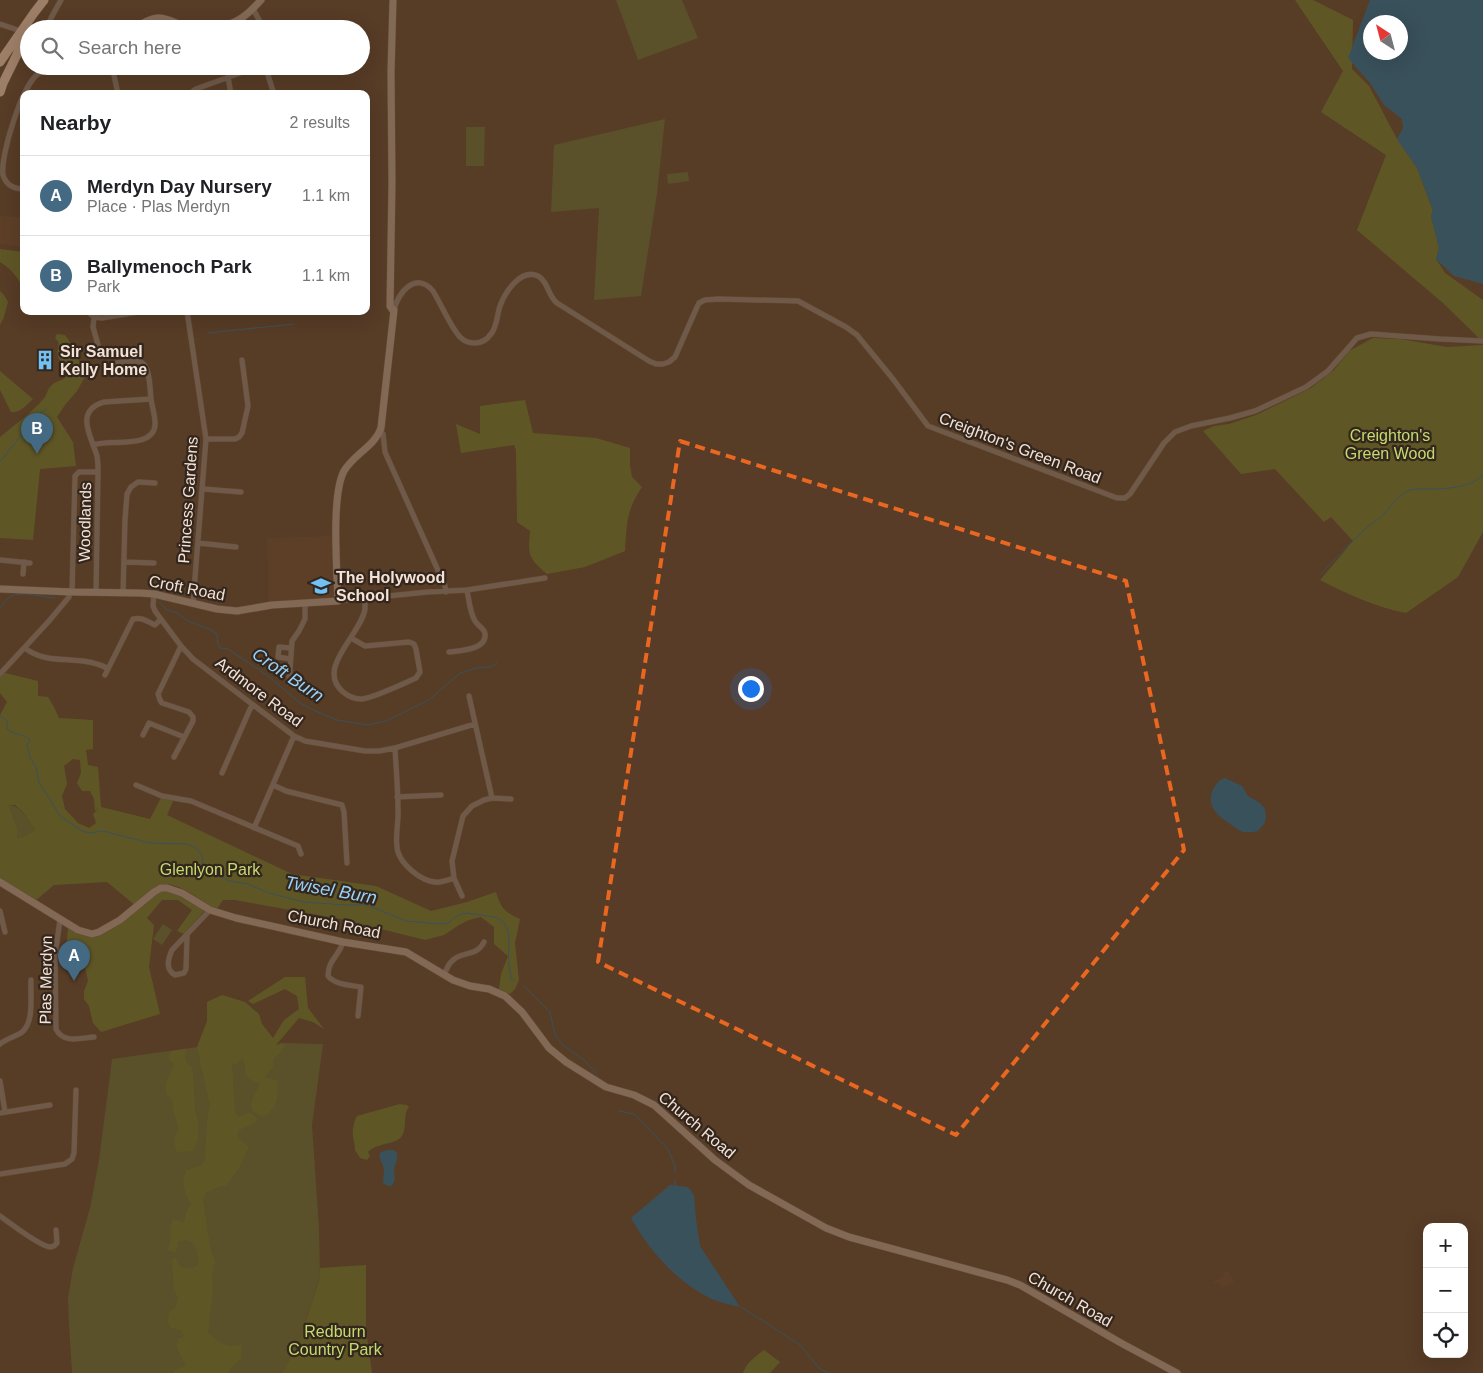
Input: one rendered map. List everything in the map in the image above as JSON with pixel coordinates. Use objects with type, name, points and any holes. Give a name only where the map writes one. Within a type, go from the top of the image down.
[{"type":"highway","points":[[32,20],[45,0]]},
{"type":"highway","points":[[2,59],[15,47],[20,39]]},
{"type":"highway","points":[[0,92],[15,47]]},
{"type":"street","points":[[50,20],[61,0]]},
{"type":"street","points":[[393,0],[390,306],[394,310],[380,431],[374,440],[348,465],[340,485],[337,519],[338,601],[467,590],[545,578]]},
{"type":"street","points":[[238,20],[253,9],[258,1]]},
{"type":"street","points":[[253,9],[259,20]]},
{"type":"street","points":[[146,20],[162,17],[170,20]]},
{"type":"street","points":[[0,24],[20,29]]},
{"type":"street","points":[[15,47],[20,50]]},
{"type":"street","points":[[26,90],[32,79],[37,75]]},
{"type":"street","points":[[114,75],[117,90]]},
{"type":"street","points":[[194,90],[236,75]]},
{"type":"street","points":[[268,75],[273,90]]},
{"type":"street","points":[[228,78],[231,90]]},
{"type":"street","points":[[20,102],[6,143],[2,168],[3,175],[8,184],[14,188],[20,189]]},
{"type":"street","name":"Creighton's Green Road","points":[[394,310],[397,300],[405,289],[414,284],[423,284],[429,287],[434,294],[459,336],[470,342],[480,342],[492,333],[501,304],[510,289],[521,278],[527,275],[535,275],[544,281],[552,299],[557,303],[649,361],[659,364],[669,362],[677,355],[699,303],[703,301],[718,299],[798,301],[857,335],[928,426],[1072,482],[1119,498],[1125,498],[1130,494],[1164,443],[1175,432],[1191,426],[1255,411],[1306,387],[1328,371],[1357,338],[1371,334],[1440,340],[1483,341]]},
{"type":"street","points":[[98,345],[93,327],[94,317],[102,318],[120,315]]},
{"type":"street","name":"Princess Gardens","points":[[188,315],[206,439],[193,603]]},
{"type":"street","points":[[206,439],[235,439],[242,433],[248,406],[242,360]]},
{"type":"street","points":[[93,445],[140,441],[149,437],[155,426],[146,368],[138,362],[116,363],[114,366]]},
{"type":"street","points":[[98,472],[98,460],[86,428],[88,415],[94,407],[104,402],[151,399]]},
{"type":"street","points":[[380,431],[383,434],[385,452],[446,592]]},
{"type":"street","name":"Woodlands","points":[[71,592],[75,476],[79,472],[98,472],[96,593]]},
{"type":"street","points":[[123,593],[125,515],[128,492],[138,482],[155,483]]},
{"type":"street","points":[[203,488],[241,492]]},
{"type":"street","points":[[198,543],[236,547]]},
{"type":"street","points":[[0,560],[27,562],[23,574]]},
{"type":"street","points":[[124,562],[154,563]]},
{"type":"street","name":"Croft Road","points":[[0,589],[154,594],[237,611],[272,605],[338,601]]},
{"type":"street","points":[[448,652],[474,648],[484,637],[484,631],[474,618],[467,590]]},
{"type":"street","points":[[0,674],[25,648],[69,597],[71,592]]},
{"type":"street","name":"Ardmore Road","points":[[154,594],[153,606],[181,646],[193,659],[294,736],[305,741],[365,751],[379,751],[475,724]]},
{"type":"street","points":[[352,638],[365,646],[412,643],[416,648],[420,670],[419,676],[364,699],[348,695],[339,687],[334,671],[338,659],[352,638],[364,614],[364,598]]},
{"type":"street","points":[[289,683],[292,641],[300,631],[305,619],[305,603]]},
{"type":"street","points":[[105,675],[133,619],[146,619],[155,624],[161,619]]},
{"type":"street","points":[[174,757],[192,721],[192,716],[189,712],[162,703],[158,696],[181,646]]},
{"type":"street","points":[[290,659],[278,656],[279,647],[291,648]]},
{"type":"street","points":[[25,648],[33,654],[43,657],[90,662],[108,668]]},
{"type":"street","points":[[469,696],[492,798]]},
{"type":"street","points":[[222,772],[250,709],[254,705]]},
{"type":"street","points":[[144,735],[149,723],[184,737]]},
{"type":"street","points":[[254,828],[294,736]]},
{"type":"street","points":[[395,748],[397,848],[402,859],[418,875],[429,881],[442,882],[454,878]]},
{"type":"street","points":[[136,785],[162,796],[191,801],[298,846],[301,854]]},
{"type":"street","points":[[273,785],[286,791],[342,805],[347,863]]},
{"type":"street","points":[[397,797],[441,795]]},
{"type":"street","points":[[462,896],[452,870],[452,856],[463,816],[476,803],[484,800],[492,798],[511,799]]},
{"type":"street","name":"Church Road","points":[[1,884],[78,930],[92,934],[120,920],[154,892],[161,888],[167,888],[182,893],[210,910],[236,918],[343,942],[406,952],[461,984],[489,989],[505,996],[522,1012],[555,1055],[601,1084],[613,1090],[634,1095],[654,1105],[715,1160],[733,1174],[779,1203],[826,1228],[849,1237],[1020,1285],[1122,1344],[1177,1373]]},
{"type":"street","points":[[187,935],[186,969],[182,974],[175,974],[169,969],[168,958],[172,950],[210,910]]},
{"type":"street","points":[[0,911],[5,932]]},
{"type":"street","name":"Plas Merdyn","points":[[60,920],[55,956],[56,1029],[60,1036],[66,1039],[94,1038]]},
{"type":"street","points":[[343,942],[340,952],[331,961],[328,976],[340,983],[361,986],[358,1016]]},
{"type":"street","points":[[444,975],[451,961],[478,951],[484,942]]},
{"type":"street","points":[[0,1044],[21,1032],[28,1024],[30,980]]},
{"type":"street","points":[[0,1082],[3,1113],[50,1105]]},
{"type":"street","points":[[0,1174],[65,1164],[70,1161],[74,1155],[76,1090]]},
{"type":"street","points":[[0,1216],[39,1243],[49,1246],[56,1243],[56,1230]]},
{"type":"highlighted area","points":[[680,441],[1126,581],[1184,850],[956,1135],[598,962]]},
{"type":"shaded area","points":[[0,216],[20,218],[20,246],[0,244]]},
{"type":"shaded area","points":[[333,536],[334,596],[332,598],[268,603],[267,538]]},
{"type":"shaded area","points":[[1228,1271],[1234,1282],[1222,1288],[1218,1282],[1214,1285],[1213,1282],[1224,1276],[1223,1274]]},
{"type":"green space","points":[[616,0],[682,0],[698,38],[638,60]]},
{"type":"green space","points":[[1295,0],[1313,0],[1353,20],[1352,69],[1369,86],[1397,139],[1417,168],[1433,211],[1431,216],[1439,248],[1436,259],[1445,273],[1483,300],[1483,342],[1443,303],[1357,230],[1386,155],[1321,112],[1343,71]]},
{"type":"green space","points":[[665,119],[657,194],[641,296],[594,300],[599,208],[551,212],[554,145]]},
{"type":"green space","points":[[466,127],[485,127],[484,166],[466,166]]},
{"type":"green space","points":[[688,172],[689,181],[668,184],[667,174]]},
{"type":"green space","points":[[0,249],[20,252],[20,284],[14,274],[0,262]]},
{"type":"green space","points":[[0,291],[8,302],[0,325]]},
{"type":"green space","points":[[57,334],[65,335],[68,339],[86,375],[77,391],[57,417],[73,442],[76,466],[40,469],[33,540],[0,538],[0,437],[39,404],[54,383],[67,376],[69,368],[60,360],[57,352],[58,341],[55,338]]},
{"type":"green space","name":"Creighton's Green Wood","points":[[1373,338],[1400,339],[1447,347],[1483,345],[1483,532],[1458,577],[1406,613],[1362,600],[1320,580],[1353,541],[1331,517],[1324,522],[1275,469],[1241,474],[1203,431],[1214,426],[1229,424],[1256,415],[1311,388],[1334,370],[1349,351]]},
{"type":"green space","points":[[0,371],[33,399],[17,412],[11,412],[0,390]]},
{"type":"green space","points":[[525,400],[533,433],[596,438],[630,448],[632,477],[642,487],[630,510],[625,551],[585,567],[547,574],[536,564],[529,551],[530,531],[517,522],[516,450],[514,445],[461,453],[456,424],[480,434],[480,406]]},
{"type":"green space","name":"Glenlyon Park","points":[[1,672],[38,681],[38,696],[48,697],[59,718],[93,720],[93,749],[86,750],[88,765],[98,767],[101,807],[150,819],[162,796],[174,799],[167,815],[292,874],[376,886],[431,911],[496,892],[504,909],[520,919],[515,943],[519,980],[515,989],[510,994],[499,989],[501,974],[508,956],[494,944],[494,927],[481,917],[469,920],[444,935],[425,940],[341,919],[235,900],[223,900],[216,910],[189,892],[166,884],[160,885],[147,894],[136,906],[107,882],[54,885],[35,901],[0,880],[0,715],[7,702],[0,693]],"holes":[[[73,759],[80,760],[81,773],[77,783],[82,791],[90,791],[94,799],[95,811],[99,808],[93,814],[96,823],[89,828],[78,823],[65,809],[62,796],[67,784],[64,766]],[[9,805],[15,805],[23,812],[35,830],[17,838],[17,828]]]},
{"type":"green space","points":[[9,805],[18,808],[35,830],[17,838],[15,822]]},
{"type":"green space","points":[[172,890],[206,909],[184,934],[177,931],[192,910],[178,900],[162,900],[147,918],[154,925],[149,967],[160,1014],[101,1032],[93,1023],[89,1006],[84,999],[84,991],[88,981],[84,962],[80,955],[66,951],[68,927],[93,937],[158,891]]},
{"type":"green space","points":[[163,924],[172,930],[162,945],[153,939]]},
{"type":"green space","points":[[285,977],[305,977],[308,1008],[324,1029],[313,1022],[299,1018],[276,1045],[282,1043],[284,1047],[273,1059],[273,1067],[265,1078],[277,1081],[277,1099],[273,1109],[263,1117],[252,1111],[251,1107],[252,1099],[260,1083],[249,1079],[246,1074],[243,1058],[235,1065],[232,1063],[235,1112],[238,1117],[250,1112],[258,1119],[253,1124],[239,1130],[237,1134],[239,1139],[249,1147],[239,1168],[226,1186],[220,1186],[206,1193],[203,1200],[210,1247],[215,1262],[212,1277],[213,1291],[208,1333],[223,1344],[231,1346],[242,1345],[241,1358],[229,1370],[229,1373],[174,1373],[174,1370],[186,1366],[177,1348],[178,1339],[184,1336],[181,1330],[171,1328],[168,1321],[169,1313],[176,1307],[178,1297],[174,1290],[172,1260],[175,1258],[180,1267],[190,1268],[198,1264],[198,1259],[192,1242],[184,1240],[178,1242],[175,1253],[168,1249],[173,1219],[184,1223],[186,1212],[191,1205],[183,1184],[186,1171],[201,1165],[205,1160],[210,1105],[197,1047],[207,1021],[207,1002],[222,995],[245,1002],[259,1014],[262,1024],[273,1038],[284,1020],[299,1009],[297,996],[285,989],[253,1004],[248,1001]]},
{"type":"green space","points":[[282,1043],[323,1044],[312,1125],[319,1228],[320,1276],[299,1343],[282,1373],[72,1373],[68,1298],[73,1268],[90,1208],[99,1160],[112,1059],[197,1047],[275,1046]]},
{"type":"green space","points":[[187,1049],[185,1055],[186,1063],[192,1067],[194,1082],[198,1136],[192,1151],[177,1152],[174,1141],[178,1130],[177,1123],[173,1102],[166,1094],[167,1081],[174,1064],[169,1060],[169,1054],[171,1051]]},
{"type":"green space","points":[[400,1104],[409,1107],[401,1137],[398,1140],[372,1149],[368,1152],[370,1156],[367,1160],[360,1158],[355,1150],[353,1135],[357,1116]]},
{"type":"green space","name":"Redburn Country Park","points":[[366,1265],[366,1330],[372,1373],[282,1373],[299,1343],[320,1277],[320,1268]]},
{"type":"green space","points":[[764,1350],[780,1362],[770,1373],[743,1373],[754,1357]]},
{"type":"water","points":[[1370,0],[1483,0],[1483,284],[1454,276],[1436,259],[1439,248],[1431,216],[1433,210],[1417,168],[1397,139],[1403,128],[1402,119],[1384,105],[1370,83],[1348,58],[1363,18],[1363,60],[1408,60],[1408,15],[1364,15]]},
{"type":"water","points":[[1225,778],[1242,786],[1248,796],[1260,803],[1265,809],[1266,818],[1258,831],[1243,832],[1216,813],[1211,804],[1212,794],[1217,783]]},
{"type":"water","points":[[394,1150],[397,1153],[394,1170],[395,1180],[391,1186],[383,1183],[384,1169],[379,1155],[381,1152]]},
{"type":"water","points":[[670,1185],[688,1187],[694,1195],[700,1246],[740,1307],[714,1300],[701,1294],[689,1285],[666,1266],[647,1243],[631,1218]]},
{"type":"waterway","points":[[208,333],[294,324]]},
{"type":"waterway","points":[[30,422],[35,416],[47,409]]},
{"type":"waterway","points":[[0,462],[26,429]]},
{"type":"waterway","points":[[1321,574],[1358,535],[1382,516],[1402,494],[1417,489],[1458,487],[1471,483],[1483,475]]},
{"type":"waterway","name":"Croft Burn","points":[[0,608],[11,596],[16,595],[27,594],[55,598]]},
{"type":"waterway","name":"Croft Burn","points":[[159,602],[167,610],[177,613],[188,621],[217,634],[220,648],[228,649],[267,675],[300,703],[337,720],[368,725],[386,721],[429,700],[460,673],[476,668],[490,667],[497,663]]},
{"type":"waterway","name":"Twisel Burn","points":[[0,715],[7,721],[7,729],[30,740],[27,745],[30,758],[36,767],[39,783],[60,816],[82,831],[90,833],[103,831],[150,843],[188,844],[196,848],[202,855],[203,866],[206,869],[229,881],[248,884],[269,893],[304,902],[367,905],[406,921],[441,924],[449,923],[459,915],[467,913],[497,918],[507,927],[511,979],[515,981]]},
{"type":"waterway","points":[[524,986],[550,1012],[555,1035],[564,1046],[584,1060],[598,1075]]},
{"type":"waterway","points":[[619,1111],[634,1114],[668,1149],[675,1166],[675,1172]]},
{"type":"waterway","points":[[675,1180],[675,1186]]},
{"type":"waterway","points":[[741,1307],[799,1344],[820,1369],[829,1373]]},
{"type":"place","name":"Sir Samuel Kelly Home","points":[[45,360]]},
{"type":"place","name":"Ballymenoch Park","points":[[37,454]]},
{"type":"place","name":"The Holywood School","points":[[321,586]]},
{"type":"place","name":"Merdyn Day Nursery","points":[[74,981]]}]
